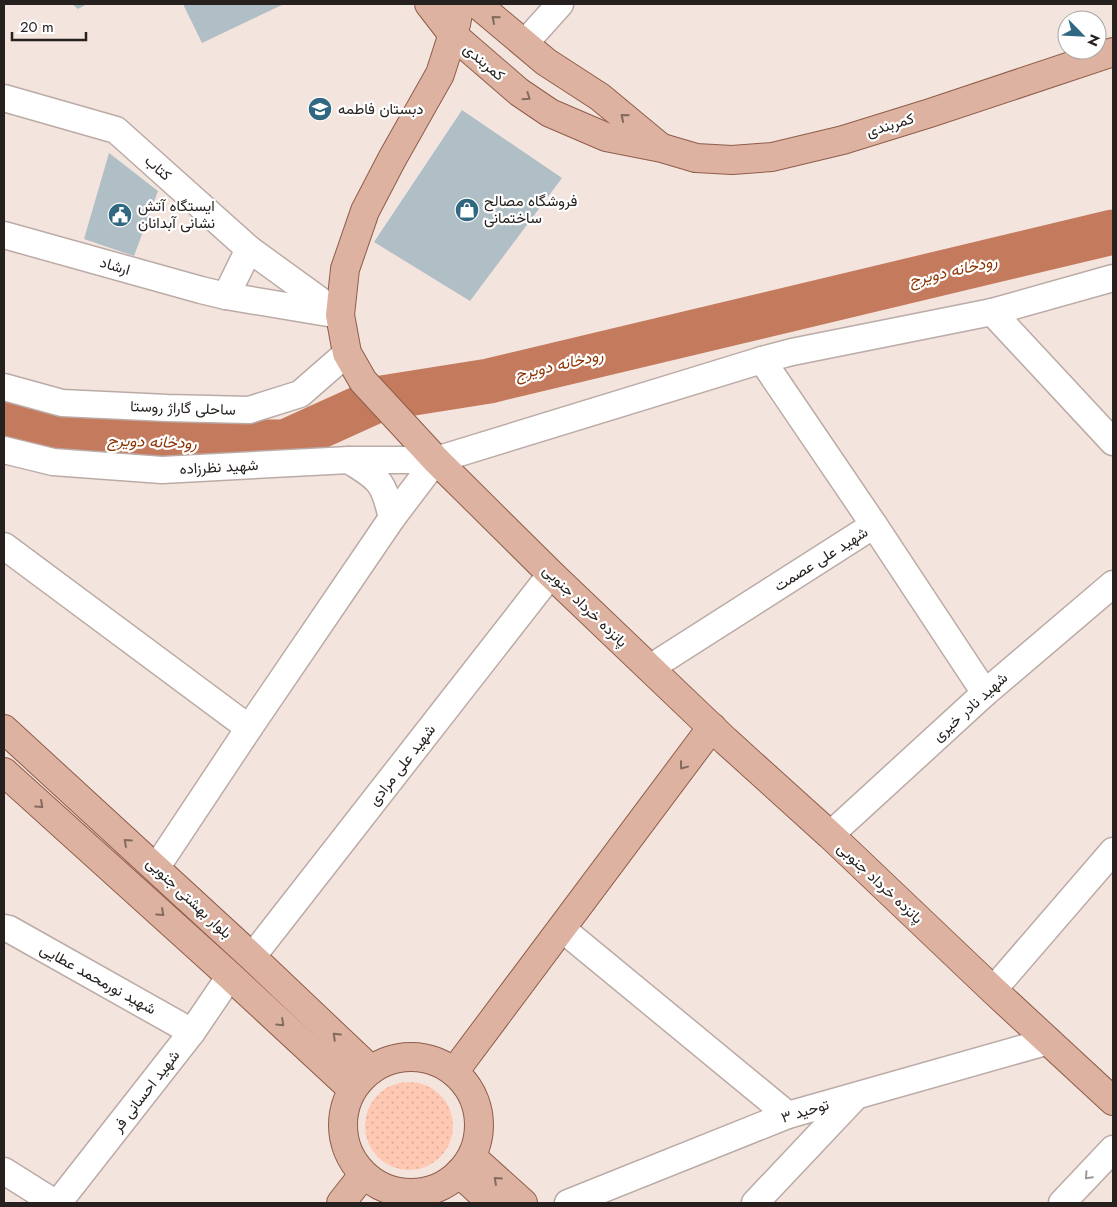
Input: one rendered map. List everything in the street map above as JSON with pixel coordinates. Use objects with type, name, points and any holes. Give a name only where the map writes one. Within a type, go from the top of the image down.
[{"type":"main road","name":"کمربندی","points":[[429,4],[453,36],[519,92],[550,113],[606,137],[662,148],[696,158],[732,160],[772,157],[843,140],[1113,52]]},
{"type":"main road","name":"پانزده خرداد جنوبی","points":[[460,4],[453,36],[440,74],[365,211],[345,269],[340,315],[347,353],[363,381],[436,460],[551,574],[719,734],[830,835],[1113,1101]]},
{"type":"main road","name":"کمربندی","points":[[477,4],[546,62],[600,97],[662,148]]},
{"type":"main road","name":"بلوار بهشتی جنوبی","points":[[4,728],[252,956],[371,1070]]},
{"type":"main road","points":[[459,1077],[572,937],[719,734]]},
{"type":"main road","points":[[459,1077],[719,734]]},
{"type":"main road","name":"بلوار بهشتی جنوبی","points":[[4,772],[352,1089]]},
{"type":"main road","points":[[341,1203],[371,1189],[414,1194],[431,1191],[446,1184],[465,1165],[477,1142],[479,1126],[477,1110],[472,1095],[459,1077],[435,1061],[413,1057],[391,1060],[371,1070],[352,1089],[345,1106],[342,1125],[344,1143],[351,1160],[371,1189]]},
{"type":"main road","points":[[465,1165],[492,1203]]},
{"type":"main road","points":[[465,1165],[523,1203]]},
{"type":"street","points":[[524,44],[560,4]]},
{"type":"street","name":"کتاب","points":[[4,98],[116,130],[249,249],[340,315]]},
{"type":"street","name":"ارشاد","points":[[4,235],[226,296],[340,315]]},
{"type":"street","points":[[226,296],[249,249]]},
{"type":"street","name":"شهید نظرزاده","points":[[4,450],[53,462],[162,470],[349,460],[436,460],[762,360],[792,352],[992,312],[1113,278]]},
{"type":"street","points":[[992,312],[1113,442]]},
{"type":"street","name":"ساحلی گاراژ روستا","points":[[4,388],[62,403],[249,410],[300,394],[347,353]]},
{"type":"street","name":"شهید علی عصمت","points":[[650,668],[874,525],[762,360]]},
{"type":"street","points":[[349,460],[380,484],[392,518]]},
{"type":"street","points":[[156,868],[392,518],[436,460]]},
{"type":"street","points":[[874,525],[984,692]]},
{"type":"street","points":[[4,546],[249,728]]},
{"type":"street","name":"شهید علی مرادی","points":[[252,956],[551,574]]},
{"type":"street","name":"شهید نادر خیری","points":[[830,835],[984,692],[1113,584]]},
{"type":"street","points":[[993,990],[1113,850]]},
{"type":"street","name":"شهید نورمحمد عطایی","points":[[4,928],[9,928],[192,1032]]},
{"type":"street","points":[[572,937],[788,1115]]},
{"type":"street","name":"شهید احسانی فر","points":[[57,1203],[192,1032],[230,976]]},
{"type":"street","name":"توحید ۳","points":[[568,1203],[788,1115],[1049,1041]]},
{"type":"street","points":[[755,1203],[856,1096]]},
{"type":"street","points":[[1062,1203],[1113,1149]]},
{"type":"street","points":[[4,1171],[57,1203]]},
{"type":"shaded area","points":[[400,1082],[418,1082],[434,1089],[446,1101],[453,1117],[453,1135],[446,1151],[434,1163],[418,1170],[400,1170],[384,1163],[372,1151],[365,1135],[365,1117],[372,1101],[384,1089]]},
{"type":"building","points":[[72,4],[87,4],[78,9]]},
{"type":"building","points":[[183,4],[284,4],[202,43]]},
{"type":"building","name":"فروشگاه مصالح ساختمانی","points":[[462,110],[562,178],[470,301],[374,242]]},
{"type":"building","name":"ایستگاه آتش نشانی آبدانان","points":[[109,153],[158,191],[134,256],[84,239]]},
{"type":"waterway","name":"رودخانه دویرج","points":[[4,424],[67,436],[149,442],[285,442],[382,398],[489,381],[1113,232]]},
{"type":"place","name":"دبستان فاطمه","points":[[320,109]]},
{"type":"place","name":"فروشگاه مصالح ساختمانی","points":[[467,210]]},
{"type":"place","name":"ایستگاه آتش نشانی آبدانان","points":[[120,215]]}]
